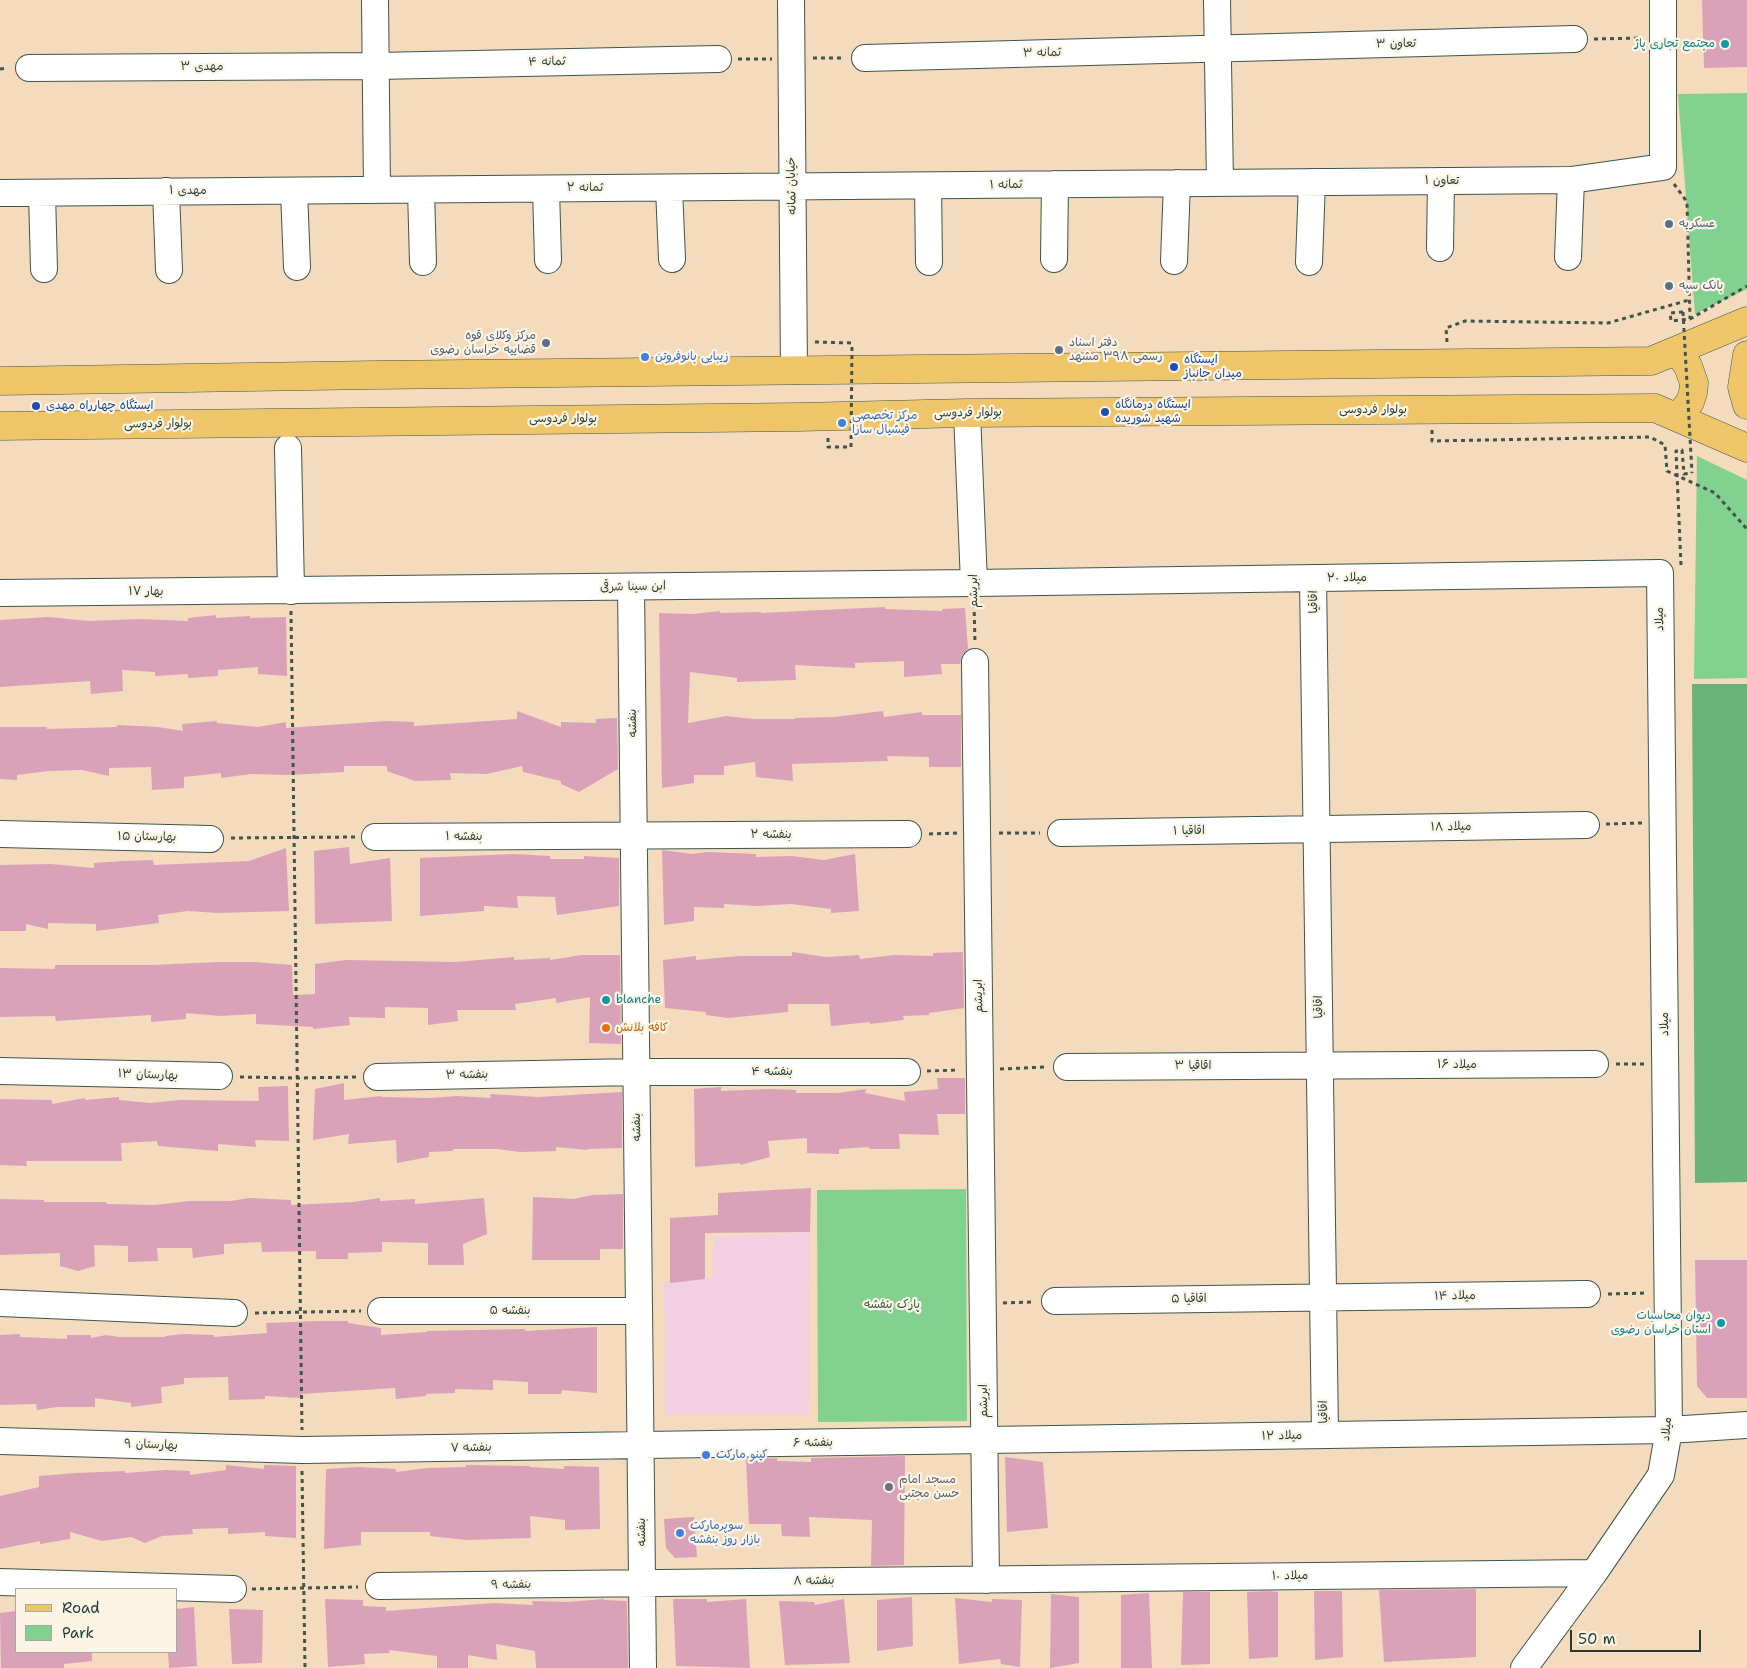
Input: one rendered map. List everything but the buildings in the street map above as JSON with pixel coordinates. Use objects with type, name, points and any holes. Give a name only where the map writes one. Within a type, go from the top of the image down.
[{"type":"main road","points":[[0,381],[1650,361],[1747,321]]},
{"type":"main road","points":[[1674,352],[1688,366],[1694,383],[1690,402],[1678,417]]},
{"type":"main road","points":[[1747,356],[1742,387],[1747,406]]},
{"type":"main road","name":"بولوار فردوسی","points":[[0,426],[799,417],[967,413],[1655,408],[1747,448]]},
{"type":"street","points":[[375,0],[376,190]]},
{"type":"street","name":"خیابان ثمانه","points":[[791,0],[794,371]]},
{"type":"street","points":[[1217,0],[1220,183]]},
{"type":"street","points":[[1663,0],[1663,167]]},
{"type":"street","name":"تعاون ۳","points":[[1218,48],[1574,39]]},
{"type":"street","name":"ثمانه ۳","points":[[866,58],[1218,48]]},
{"type":"street","name":"ثمانه ۴","points":[[376,66],[718,59]]},
{"type":"street","name":"مهدی ۳","points":[[29,68],[376,66]]},
{"type":"street","name":"تعاون ۱","points":[[1220,183],[1571,180],[1663,167]]},
{"type":"street","points":[[1568,257],[1571,180]]},
{"type":"street","points":[[1309,262],[1312,182]]},
{"type":"street","points":[[1440,248],[1441,182]]},
{"type":"street","name":"ثمانه ۱","points":[[792,187],[1220,183]]},
{"type":"street","points":[[1054,258],[1055,184]]},
{"type":"street","points":[[1174,261],[1177,184]]},
{"type":"street","points":[[928,186],[929,262]]},
{"type":"street","name":"ثمانه ۲","points":[[376,190],[792,187]]},
{"type":"street","points":[[670,188],[672,259]]},
{"type":"street","points":[[546,189],[548,260]]},
{"type":"street","name":"مهدی ۱","points":[[0,193],[376,190]]},
{"type":"street","points":[[421,190],[423,262]]},
{"type":"street","points":[[166,191],[168,270]]},
{"type":"street","points":[[294,191],[297,267]]},
{"type":"street","points":[[42,193],[44,268]]},
{"type":"street","name":"ابریشم","points":[[967,413],[974,583]]},
{"type":"street","points":[[288,448],[291,591]]},
{"type":"street","name":"میلاد ۲۰","points":[[974,583],[1660,573]]},
{"type":"street","name":"میلاد","points":[[1594,1573],[1661,1475],[1669,1430],[1660,573]]},
{"type":"street","name":"اقاقیا","points":[[1313,578],[1325,1435]]},
{"type":"street","name":"ابن سینا شرقی","points":[[291,591],[974,583]]},
{"type":"street","name":"بنفشه","points":[[631,587],[643,1668]]},
{"type":"street","name":"بهار ۱۷","points":[[0,593],[291,591]]},
{"type":"street","name":"ابریشم","points":[[975,662],[986,1580]]},
{"type":"street","name":"میلاد ۱۸","points":[[1316,829],[1586,825]]},
{"type":"street","name":"اقاقیا ۱","points":[[1061,833],[1316,829]]},
{"type":"street","name":"بهارستان ۱۵","points":[[0,834],[210,838]]},
{"type":"street","name":"بنفشه ۲","points":[[634,835],[908,834]]},
{"type":"street","name":"بنفشه ۱","points":[[375,837],[634,835]]},
{"type":"street","name":"میلاد ۱۶","points":[[1320,1065],[1595,1064]]},
{"type":"street","name":"اقاقیا ۳","points":[[1067,1067],[1320,1065]]},
{"type":"street","name":"بهارستان ۱۳","points":[[0,1071],[219,1076]]},
{"type":"street","name":"بنفشه ۴","points":[[636,1072],[907,1072]]},
{"type":"street","name":"بنفشه ۳","points":[[377,1077],[636,1072]]},
{"type":"street","name":"میلاد ۱۴","points":[[1323,1297],[1586,1294]]},
{"type":"street","name":"اقاقیا ۵","points":[[1055,1301],[1323,1297]]},
{"type":"street","points":[[0,1303],[234,1313]]},
{"type":"street","name":"بنفشه ۵","points":[[381,1311],[639,1311]]},
{"type":"street","name":"میلاد ۱۲","points":[[984,1440],[1669,1430],[1747,1426]]},
{"type":"street","name":"بنفشه ۶","points":[[641,1445],[984,1440]]},
{"type":"street","name":"بهارستان ۹","points":[[0,1441],[302,1450]]},
{"type":"street","name":"بنفشه ۷","points":[[302,1450],[641,1445]]},
{"type":"street","points":[[1524,1668],[1594,1573]]},
{"type":"street","name":"میلاد ۱۰","points":[[986,1580],[1594,1573]]},
{"type":"street","name":"بنفشه ۸","points":[[642,1583],[986,1580]]},
{"type":"street","points":[[0,1582],[233,1589]]},
{"type":"street","name":"بنفشه ۹","points":[[379,1586],[642,1583]]},
{"type":"path","points":[[1574,39],[1663,37]]},
{"type":"path","points":[[1663,167],[1687,202],[1690,319]]},
{"type":"path","points":[[1660,573],[1681,572],[1676,450],[1682,450],[1684,474],[1692,473],[1683,312],[1670,313],[1671,321],[1690,319],[1747,286]]},
{"type":"path","points":[[1446,328],[1466,321],[1608,323],[1690,300]]},
{"type":"path","points":[[828,447],[851,447],[852,343],[833,343]]},
{"type":"path","points":[[1432,441],[1650,437],[1665,445],[1667,472],[1715,493],[1747,529]]},
{"type":"path","name":"ابریشم","points":[[974,583],[975,662]]},
{"type":"path","points":[[291,591],[305,1668]]},
{"type":"path","points":[[1586,825],[1662,822]]},
{"type":"path","points":[[210,838],[375,837]]},
{"type":"path","points":[[1595,1064],[1665,1064]]},
{"type":"path","points":[[219,1076],[297,1078],[377,1077]]},
{"type":"path","points":[[1586,1294],[1668,1293]]},
{"type":"path","points":[[983,1305],[1055,1301]]},
{"type":"path","points":[[234,1313],[381,1311]]},
{"type":"path","points":[[233,1589],[379,1586]]},
{"type":"shaded area","points":[[810,1232],[809,1415],[665,1415],[664,1282],[712,1277],[714,1237]]},
{"type":"green space","points":[[1747,93],[1747,289],[1695,314],[1678,94]]},
{"type":"green space","points":[[1697,456],[1747,480],[1747,678],[1694,679]]},
{"type":"green space","points":[[1692,684],[1747,684],[1747,1182],[1695,1183]]},
{"type":"green space","name":"پارک بنفشه","points":[[966,1189],[967,1421],[818,1422],[817,1190]]},
{"type":"place","name":"مجتمع تجاری پاژ","points":[[1725,44]]},
{"type":"place","name":"عسکریه","points":[[1669,224]]},
{"type":"place","name":"بانک سپه","points":[[1669,286]]},
{"type":"place","name":"مرکز وکلای قوه قضاییه خراسان رضوی","points":[[546,343]]},
{"type":"place","name":"دفتر اسناد رسمی ۳۹۸ مشهد","points":[[1059,350]]},
{"type":"place","name":"زیبایی بانوفروتن","points":[[645,357]]},
{"type":"place","name":"ایستگاه میدان جانباز","points":[[1174,367]]},
{"type":"place","name":"ایستگاه چهارراه مهدی","points":[[36,406]]},
{"type":"place","name":"ایستگاه درمانگاه شهید شوریده","points":[[1105,412]]},
{"type":"place","name":"مرکز تخصصی فیشیال سارا","points":[[842,423]]},
{"type":"place","name":"blanche","points":[[606,1000]]},
{"type":"place","name":"کافه بلانش","points":[[606,1028]]},
{"type":"place","name":"دیوان محاسبات استان خراسان رضوی","points":[[1721,1323]]},
{"type":"place","name":"کینو مارکت","points":[[706,1455]]},
{"type":"place","name":"مسجد امام حسن مجتبی","points":[[889,1487]]},
{"type":"place","name":"سوپرمارکت بازار روز بنفشه","points":[[680,1533]]}]
